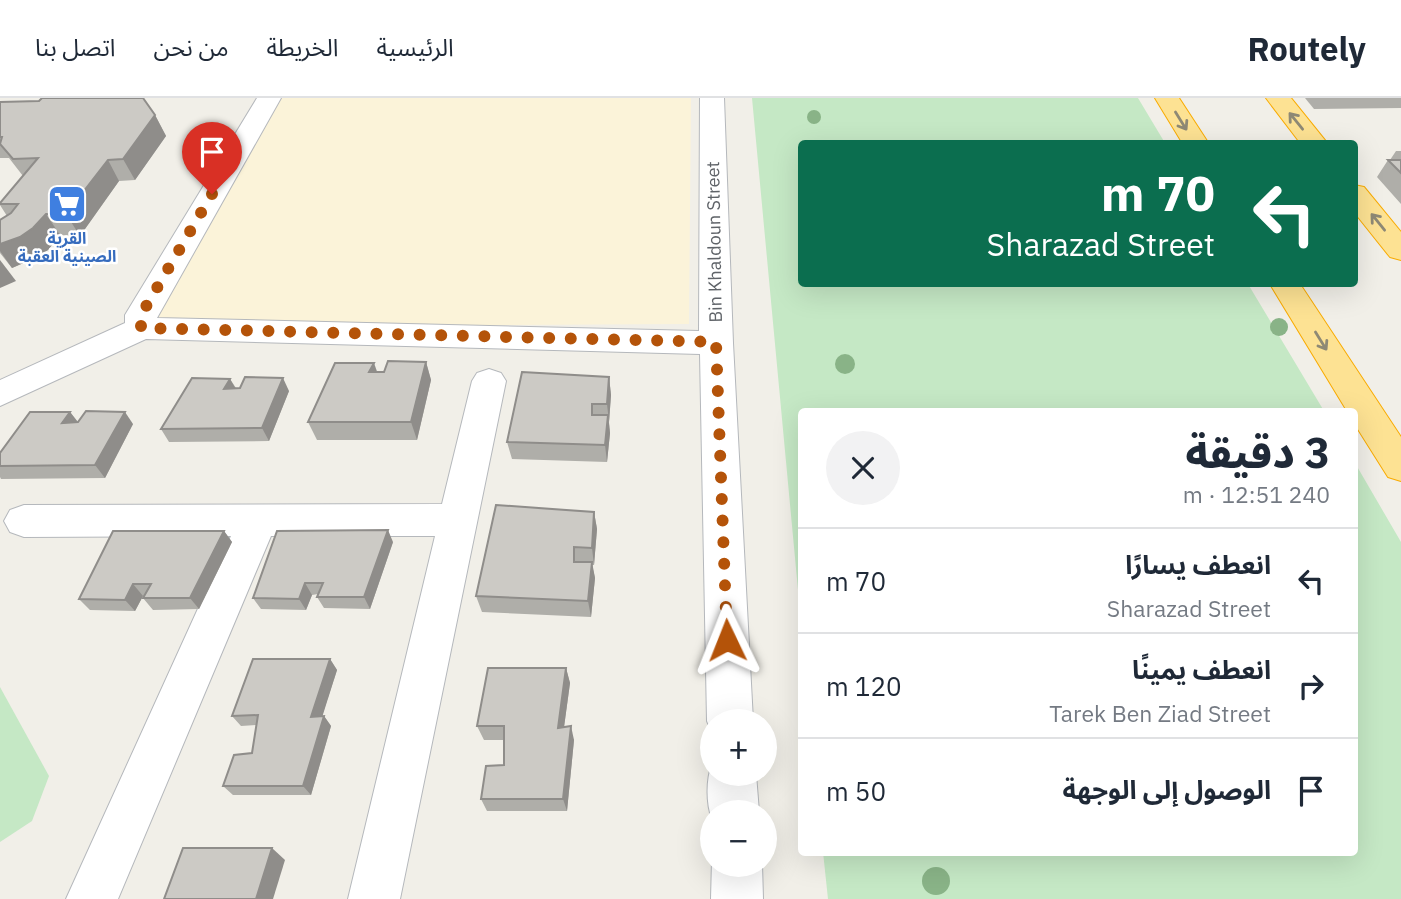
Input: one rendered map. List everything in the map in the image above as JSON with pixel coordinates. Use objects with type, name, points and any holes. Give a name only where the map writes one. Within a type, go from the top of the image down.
[{"type":"highway","points":[[1167,98],[1193,140]]},
{"type":"highway","points":[[1278,98],[1312,140]]},
{"type":"highway","points":[[1358,198],[1401,251]]},
{"type":"highway","points":[[1286,287],[1401,467]]},
{"type":"street","points":[[141,328],[141,315],[269,98]]},
{"type":"street","name":"Bin Khaldoun Street","points":[[712,98],[716,342],[730,709]]},
{"type":"street","points":[[0,394],[141,328],[716,342]]},
{"type":"street","points":[[374,899],[489,381]]},
{"type":"street","points":[[92,899],[258,520]]},
{"type":"street","points":[[23,521],[458,520]]},
{"type":"street","points":[[736,877],[737,899]]},
{"type":"green space","points":[[752,98],[1138,98],[1163,140],[798,140],[798,287],[1250,287],[1322,408],[798,408],[798,590]]},
{"type":"green space","points":[[1358,468],[1401,542],[1401,899],[828,899],[823,856],[1358,856]]},
{"type":"green space","points":[[0,687],[49,776],[32,821],[0,842]]},
{"type":"sand","points":[[262,98],[691,98],[689,324],[124,327]]},
{"type":"building","name":"القرية الصينية العقبة","points":[[42,98],[143,98],[155,115],[123,159],[108,160],[66,214],[46,214],[20,237],[0,244],[0,220],[18,204],[0,203],[38,158],[13,159],[0,144],[0,102],[39,101]]},
{"type":"building","points":[[1388,160],[1401,160],[1401,173]]},
{"type":"building","points":[[388,361],[426,362],[411,422],[308,422],[335,363],[374,363],[369,372],[384,372]]},
{"type":"building","points":[[522,372],[609,377],[607,404],[592,404],[592,415],[608,415],[605,445],[507,442]]},
{"type":"building","points":[[245,377],[283,378],[262,428],[161,429],[192,378],[230,379],[224,389],[240,388]]},
{"type":"building","points":[[86,411],[125,412],[95,465],[0,466],[0,453],[30,412],[70,412],[62,423],[78,422]]},
{"type":"building","points":[[496,505],[594,512],[592,548],[574,547],[574,562],[592,562],[588,601],[476,596]]},
{"type":"building","points":[[388,530],[364,597],[317,597],[323,583],[305,583],[299,599],[253,598],[277,531]]},
{"type":"building","points":[[113,531],[224,531],[190,598],[143,598],[151,584],[133,584],[125,600],[79,599]]},
{"type":"building","points":[[253,659],[330,659],[311,717],[324,716],[303,786],[223,786],[234,755],[252,753],[258,715],[232,716]]},
{"type":"building","points":[[488,668],[566,668],[558,728],[571,726],[563,799],[481,799],[486,766],[504,765],[504,726],[477,726]]},
{"type":"building","points":[[183,848],[272,848],[256,899],[164,899]]},
{"type":"place","name":"القرية الصينية العقبة","points":[[67,204]]},
{"type":"route","points":[[212,194],[141,315],[141,328],[716,342],[727,640]]}]
